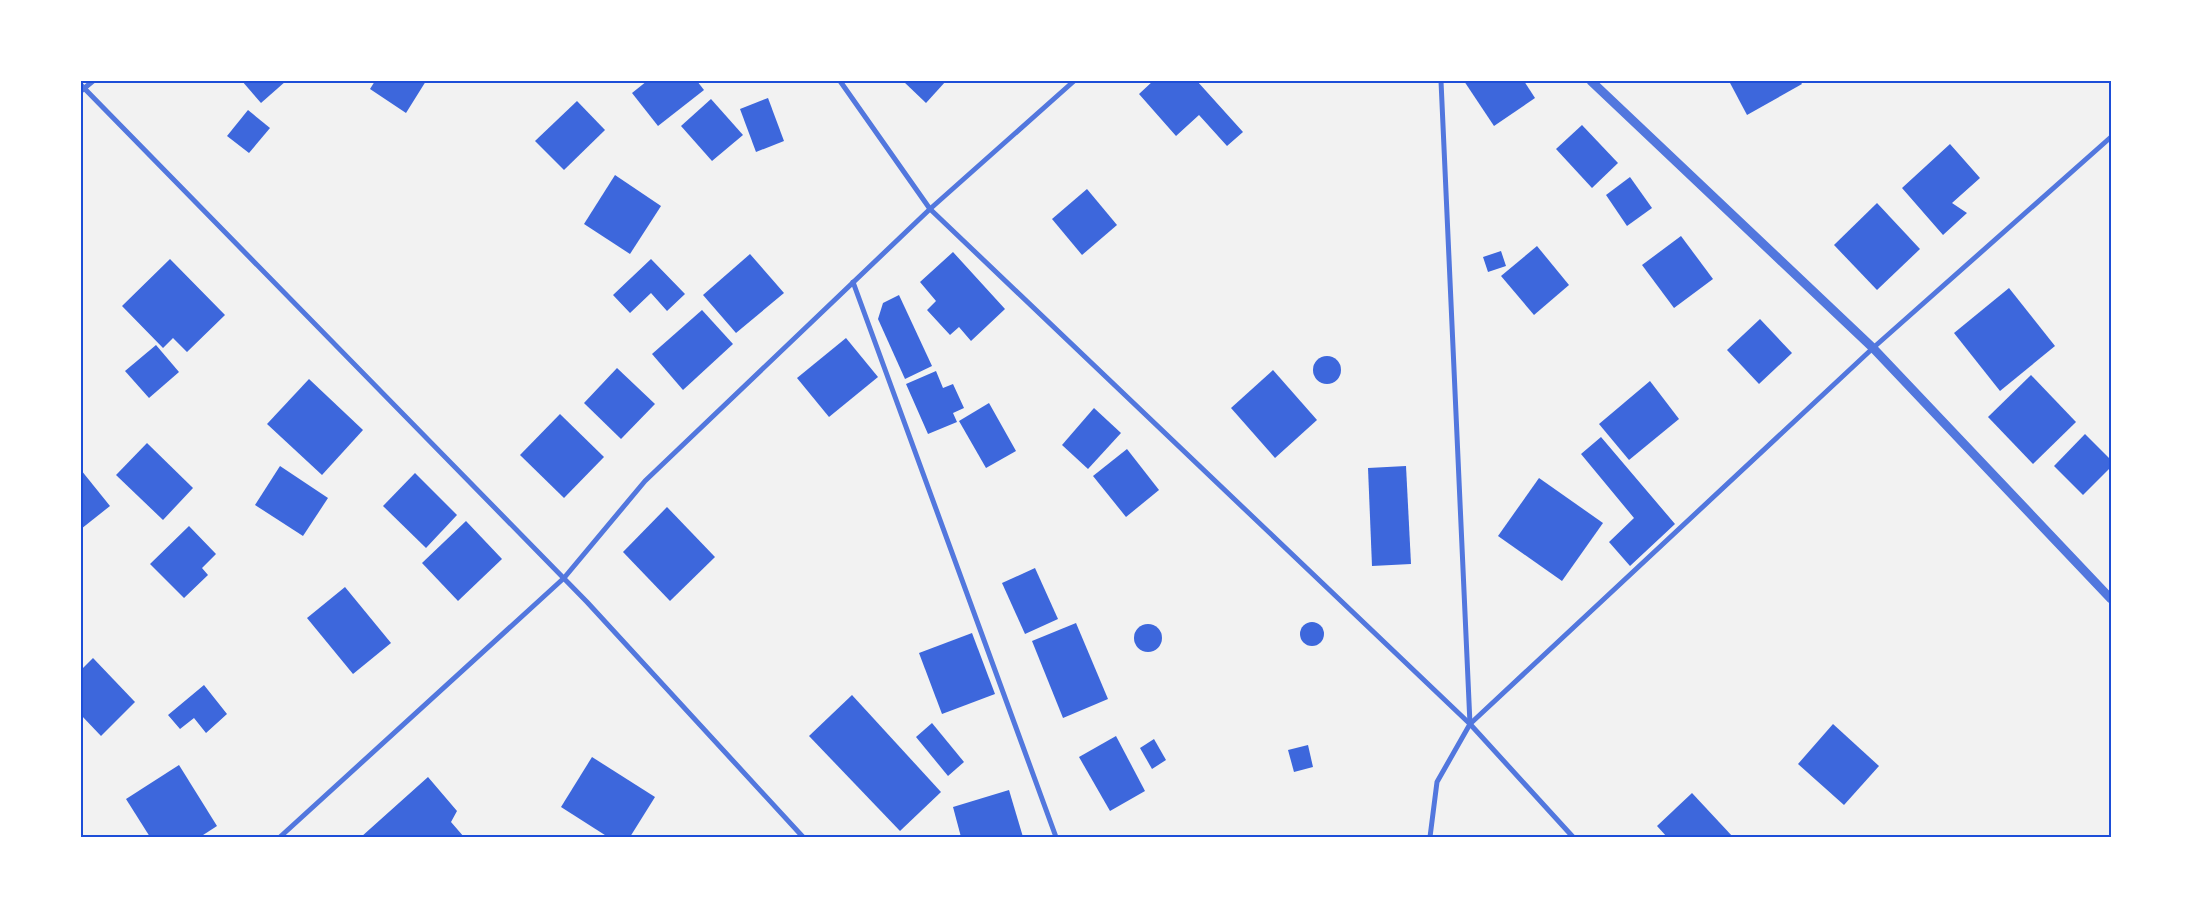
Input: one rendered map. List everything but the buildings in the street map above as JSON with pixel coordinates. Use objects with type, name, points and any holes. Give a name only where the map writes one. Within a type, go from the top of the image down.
[{"type":"street","points":[[94,81],[82,88],[564,578],[802,837]]},
{"type":"street","points":[[840,81],[930,209],[1470,724],[1573,837]]},
{"type":"street","points":[[280,837],[564,578],[645,480],[930,209],[1074,81]]},
{"type":"street","points":[[1441,81],[1470,724]]},
{"type":"street","points":[[1591,81],[1873,348],[2111,598]]},
{"type":"street","points":[[1430,837],[1437,782],[1470,724],[1873,348],[2111,137]]},
{"type":"street","points":[[853,282],[1056,837]]}]
